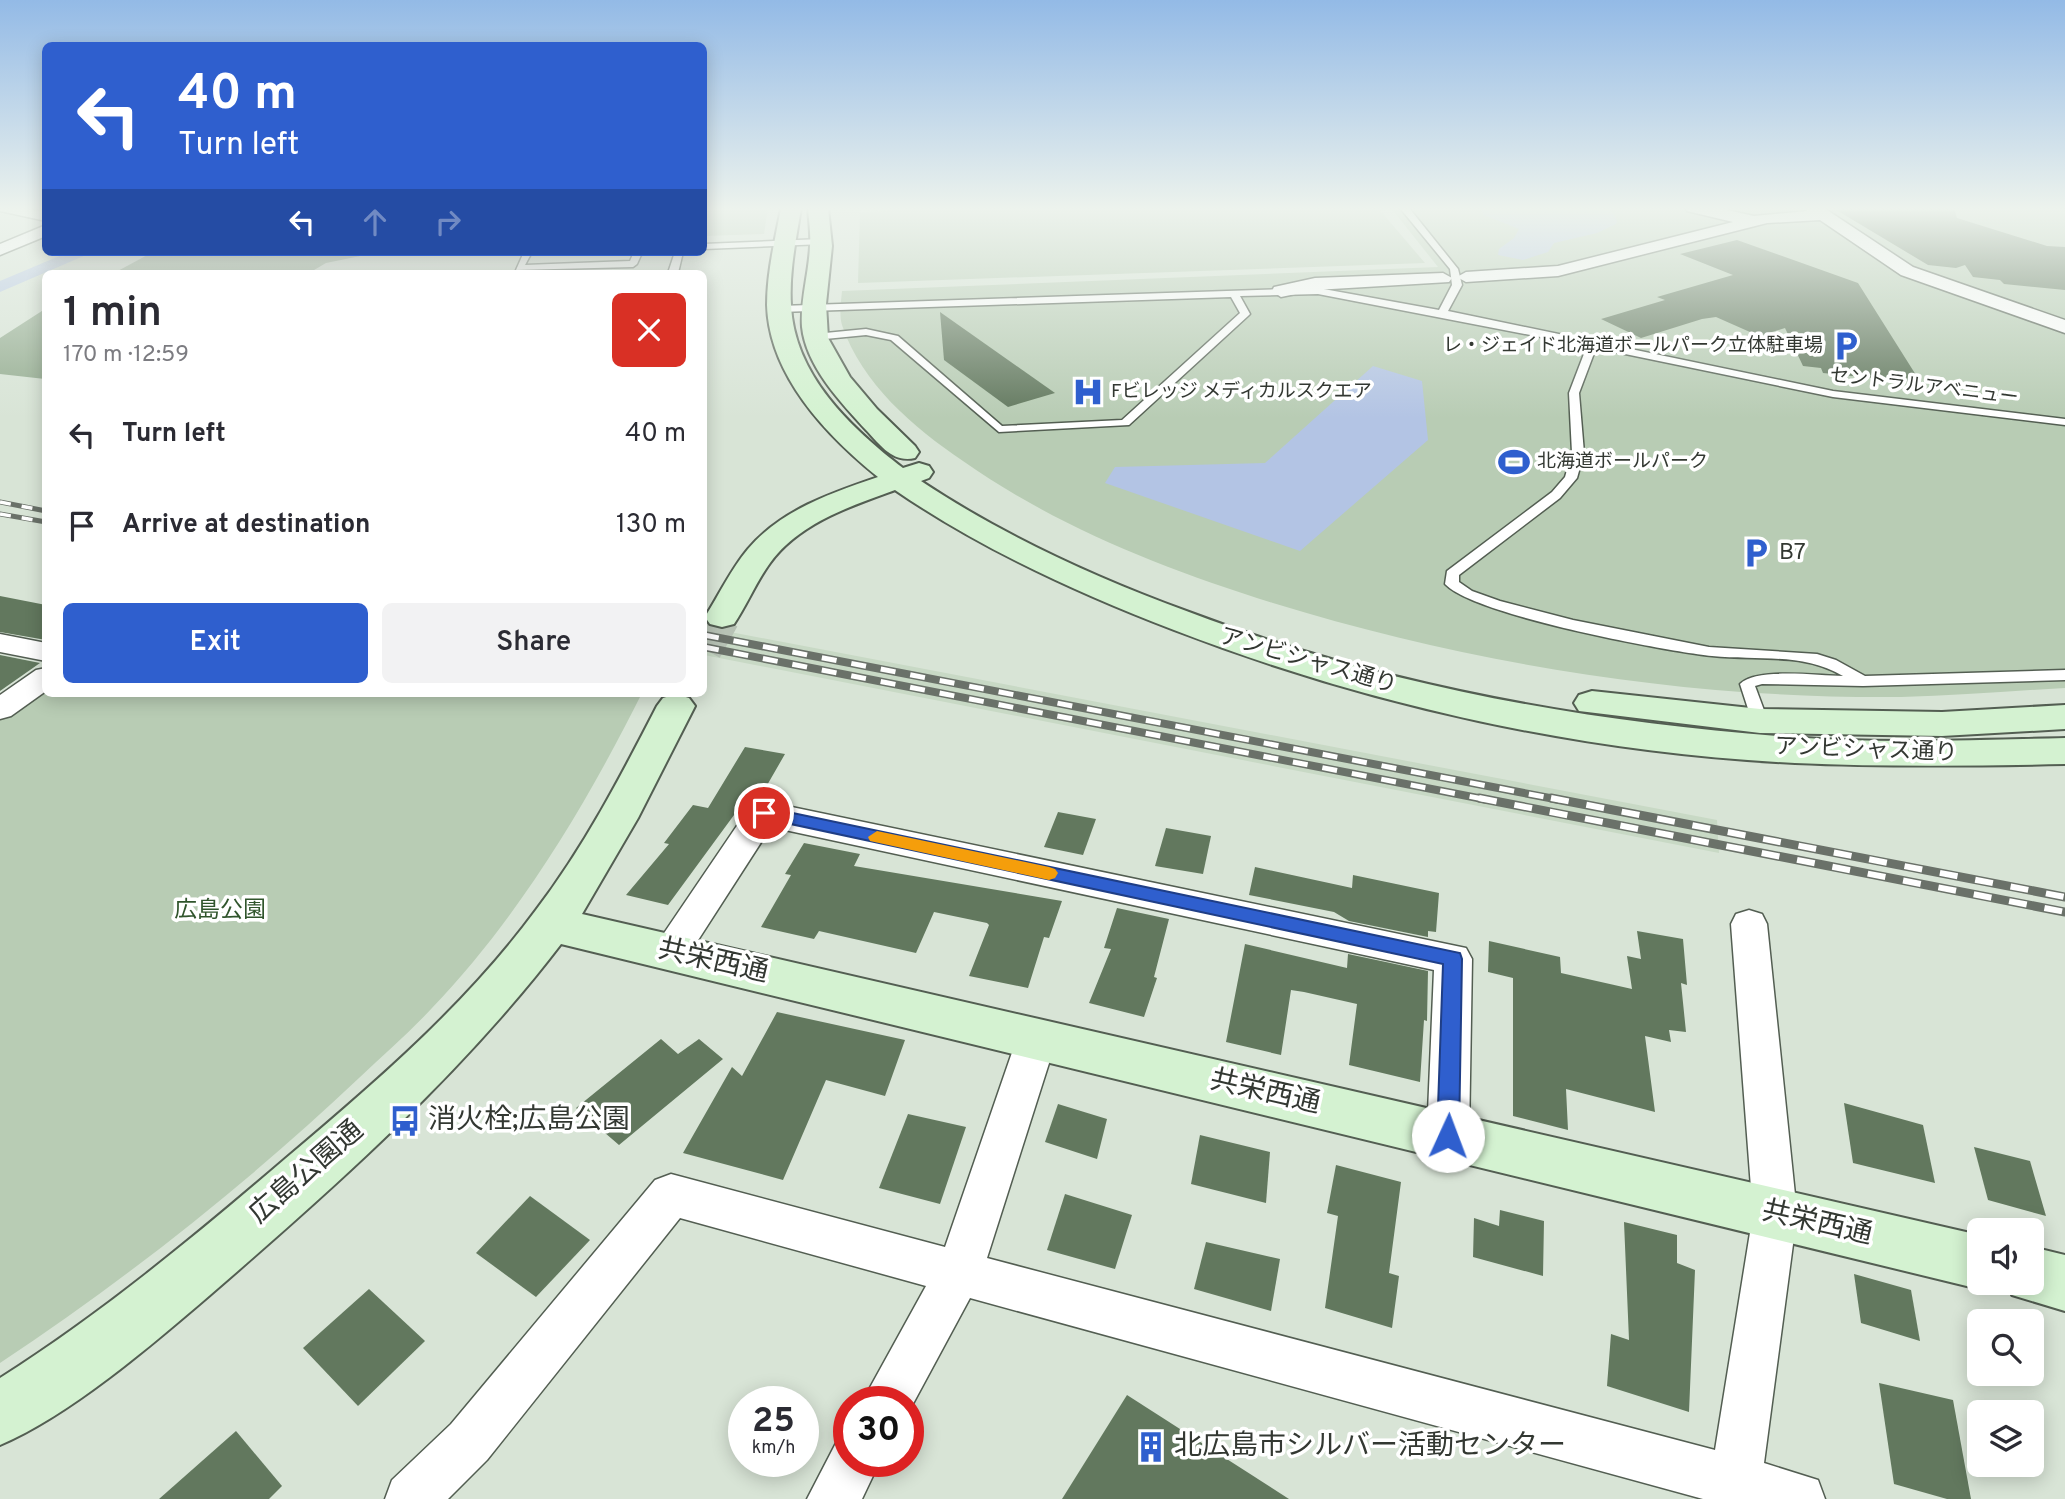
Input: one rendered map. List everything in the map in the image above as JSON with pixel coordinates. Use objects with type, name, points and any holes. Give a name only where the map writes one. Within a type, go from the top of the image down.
[{"type":"street","name":"アンビシャス通り","points":[[780,278],[780,309],[784,338],[814,395],[842,430],[913,474],[1008,522],[1143,582],[1333,647],[1414,669],[1582,702],[1760,721],[1942,724],[2065,718]]},
{"type":"street","points":[[815,322],[818,278]]},
{"type":"street","points":[[1281,291],[1315,284],[1443,278]]},
{"type":"street","points":[[1926,278],[2065,327]]},
{"type":"street","points":[[1977,296],[2052,303]]},
{"type":"street","name":"アンビシャス通り","points":[[815,322],[828,363],[870,419],[896,445],[913,474],[962,521],[1077,580],[1256,649],[1378,684],[1513,714],[1612,731],[1711,743],[1900,754],[2065,751]]},
{"type":"street","points":[[722,617],[759,557],[786,532],[804,519],[834,505],[913,474]]},
{"type":"street","points":[[0,643],[42,651]]},
{"type":"street","points":[[0,709],[42,680]]},
{"type":"street","name":"広島公園通","points":[[0,1414],[89,1354],[201,1267],[397,1095],[507,979],[551,923],[624,810],[676,706]]},
{"type":"street","points":[[671,952],[764,813],[1453,959],[1448,1136]]},
{"type":"street","name":"共栄西通","points":[[551,923],[1967,1259]]},
{"type":"street","points":[[1734,1490],[1775,1214],[1749,924]]},
{"type":"street","points":[[896,1386],[960,1272],[1037,1038]]},
{"type":"street","points":[[411,1499],[469,1442],[671,1195],[960,1272],[1734,1490],[1799,1499]]},
{"type":"street","points":[[2044,1278],[2065,1283]]},
{"type":"street","points":[[833,1499],[845,1477]]},
{"type":"lane","points":[[1442,313],[1457,285],[1456,278]]},
{"type":"lane","name":"セントラルアベニュー","points":[[780,309],[815,322],[1233,292],[1318,291],[1442,313],[1833,394],[2065,422]]},
{"type":"lane","points":[[815,322],[894,338],[999,429],[1125,423],[1245,314],[1233,292]]},
{"type":"lane","points":[[1592,345],[1574,393],[1578,453],[1571,478],[1556,495],[1452,574],[1452,584],[1464,594],[1503,605],[1664,643],[1721,652],[1811,657],[1863,681]]},
{"type":"lane","points":[[1760,721],[1747,684],[1760,679],[1863,681],[2065,675]]},
{"type":"shaded area","points":[[42,311],[42,379],[0,374],[0,338]]},
{"type":"shaded area","points":[[707,628],[1717,820],[1719,853],[707,656]]},
{"type":"green space","points":[[858,278],[1001,278],[858,283]]},
{"type":"green space","name":"北海道ボールパーク","points":[[1166,278],[2065,278],[2065,688],[1901,697],[1742,692],[1662,684],[1505,661],[1349,625],[1273,603],[1192,576],[1112,544],[1036,506],[963,461],[908,419],[862,366],[842,325],[842,291]]},
{"type":"green space","name":"広島公園","points":[[42,690],[42,697],[640,697],[574,818],[522,898],[464,973],[423,1017],[317,1117],[186,1228],[48,1331],[0,1363],[0,720]]},
{"type":"water","points":[[7,278],[33,278],[0,292],[0,281]]},
{"type":"water","points":[[1373,366],[1422,381],[1428,440],[1300,551],[1105,483],[1115,467],[1265,463]]},
{"type":"building","points":[[1723,278],[1844,278],[1858,283],[1921,383],[1823,373],[1821,368],[1803,366],[1785,328],[1759,336],[1716,317],[1641,338],[1601,319],[1665,300],[1657,297]]},
{"type":"building","points":[[1982,278],[2065,278],[2065,290],[2004,284],[2000,280]]},
{"type":"building","points":[[940,312],[1055,393],[1008,407],[944,360]]},
{"type":"building","points":[[0,596],[42,604],[42,639],[0,632]]},
{"type":"building","points":[[0,655],[40,663],[0,691]]},
{"type":"building","points":[[745,747],[785,754],[766,787],[756,785],[668,905],[626,895],[669,844],[664,843],[693,805],[708,808]]},
{"type":"building","points":[[1058,812],[1096,819],[1083,855],[1044,847]]},
{"type":"building","points":[[1166,828],[1211,836],[1203,874],[1155,866]]},
{"type":"building","points":[[804,843],[860,854],[854,866],[1062,901],[1049,938],[1044,937],[1028,988],[969,976],[989,925],[987,923],[934,912],[916,953],[819,931],[814,939],[761,927],[791,875],[785,874]]},
{"type":"building","points":[[1255,867],[1352,888],[1353,875],[1439,893],[1436,932],[1428,931],[1428,937],[1349,921],[1334,912],[1249,895]]},
{"type":"building","points":[[1117,908],[1169,919],[1154,977],[1157,978],[1144,1017],[1089,1003],[1111,949],[1104,948]]},
{"type":"building","points":[[1637,931],[1683,939],[1687,985],[1681,983],[1686,1032],[1669,1030],[1671,1042],[1645,1036],[1655,1112],[1566,1089],[1568,1130],[1513,1116],[1513,978],[1488,972],[1489,941],[1560,957],[1561,973],[1632,989],[1627,956],[1641,959]]},
{"type":"building","points":[[1245,944],[1347,968],[1348,954],[1428,971],[1427,1021],[1424,1020],[1420,1082],[1349,1065],[1357,1004],[1304,992],[1291,990],[1281,1055],[1226,1042]]},
{"type":"building","points":[[777,1012],[905,1040],[885,1096],[826,1080],[783,1180],[683,1153],[732,1067],[742,1076]]},
{"type":"building","points":[[661,1039],[678,1054],[699,1039],[723,1059],[619,1145],[576,1108]]},
{"type":"building","points":[[1844,1103],[1923,1125],[1935,1183],[1853,1163]]},
{"type":"building","points":[[1058,1104],[1107,1119],[1097,1159],[1045,1142]]},
{"type":"building","points":[[908,1114],[966,1127],[940,1204],[879,1188]]},
{"type":"building","points":[[1200,1135],[1270,1152],[1266,1203],[1191,1184]]},
{"type":"building","points":[[1974,1147],[2030,1161],[2046,1216],[1988,1200]]},
{"type":"building","points":[[1336,1165],[1401,1182],[1389,1273],[1399,1276],[1392,1328],[1325,1308],[1338,1216],[1327,1213]]},
{"type":"building","points":[[1065,1194],[1132,1215],[1115,1269],[1047,1250]]},
{"type":"building","points":[[530,1196],[590,1240],[536,1297],[476,1253]]},
{"type":"building","points":[[1500,1210],[1544,1221],[1543,1276],[1473,1257],[1474,1218],[1499,1226]]},
{"type":"building","points":[[1624,1222],[1677,1235],[1677,1263],[1695,1270],[1689,1412],[1607,1386],[1611,1334],[1629,1340]]},
{"type":"building","points":[[1206,1242],[1280,1259],[1271,1311],[1194,1289]]},
{"type":"building","points":[[1854,1274],[1911,1290],[1920,1341],[1861,1323]]},
{"type":"building","points":[[369,1289],[425,1341],[358,1406],[303,1348]]},
{"type":"building","points":[[1879,1383],[1953,1400],[1971,1499],[1947,1499],[1894,1484]]},
{"type":"building","name":"北広島市シルバー活動センター","points":[[1127,1395],[1289,1499],[1062,1499]]},
{"type":"building","points":[[236,1431],[282,1486],[269,1499],[159,1499]]},
{"type":"tunnel","points":[[707,644],[722,617]]},
{"type":"railway","points":[[0,502],[42,510]]},
{"type":"railway","points":[[0,514],[42,521]]},
{"type":"railway","points":[[707,636],[1560,800]]},
{"type":"railway","points":[[707,648],[1488,800]]},
{"type":"railway","points":[[1479,798],[2065,912]]},
{"type":"railway","points":[[1551,798],[2065,897]]},
{"type":"slow traffic","points":[[877,837],[1049,873]]},
{"type":"place","name":"レ・ジェイド北海道ボールパーク立体駐車場","points":[[1846,346]]},
{"type":"place","name":"Fビレッジ メディカルスクエア","points":[[1088,392]]},
{"type":"place","name":"北海道ボールパーク","points":[[1514,462]]},
{"type":"place","name":"B7","points":[[1756,553]]},
{"type":"place","name":"消火栓;広島公園","points":[[405,1121]]},
{"type":"place","name":"北広島市シルバー活動センター","points":[[1151,1447]]},
{"type":"route","points":[[764,813],[1453,959],[1448,1136]]}]
